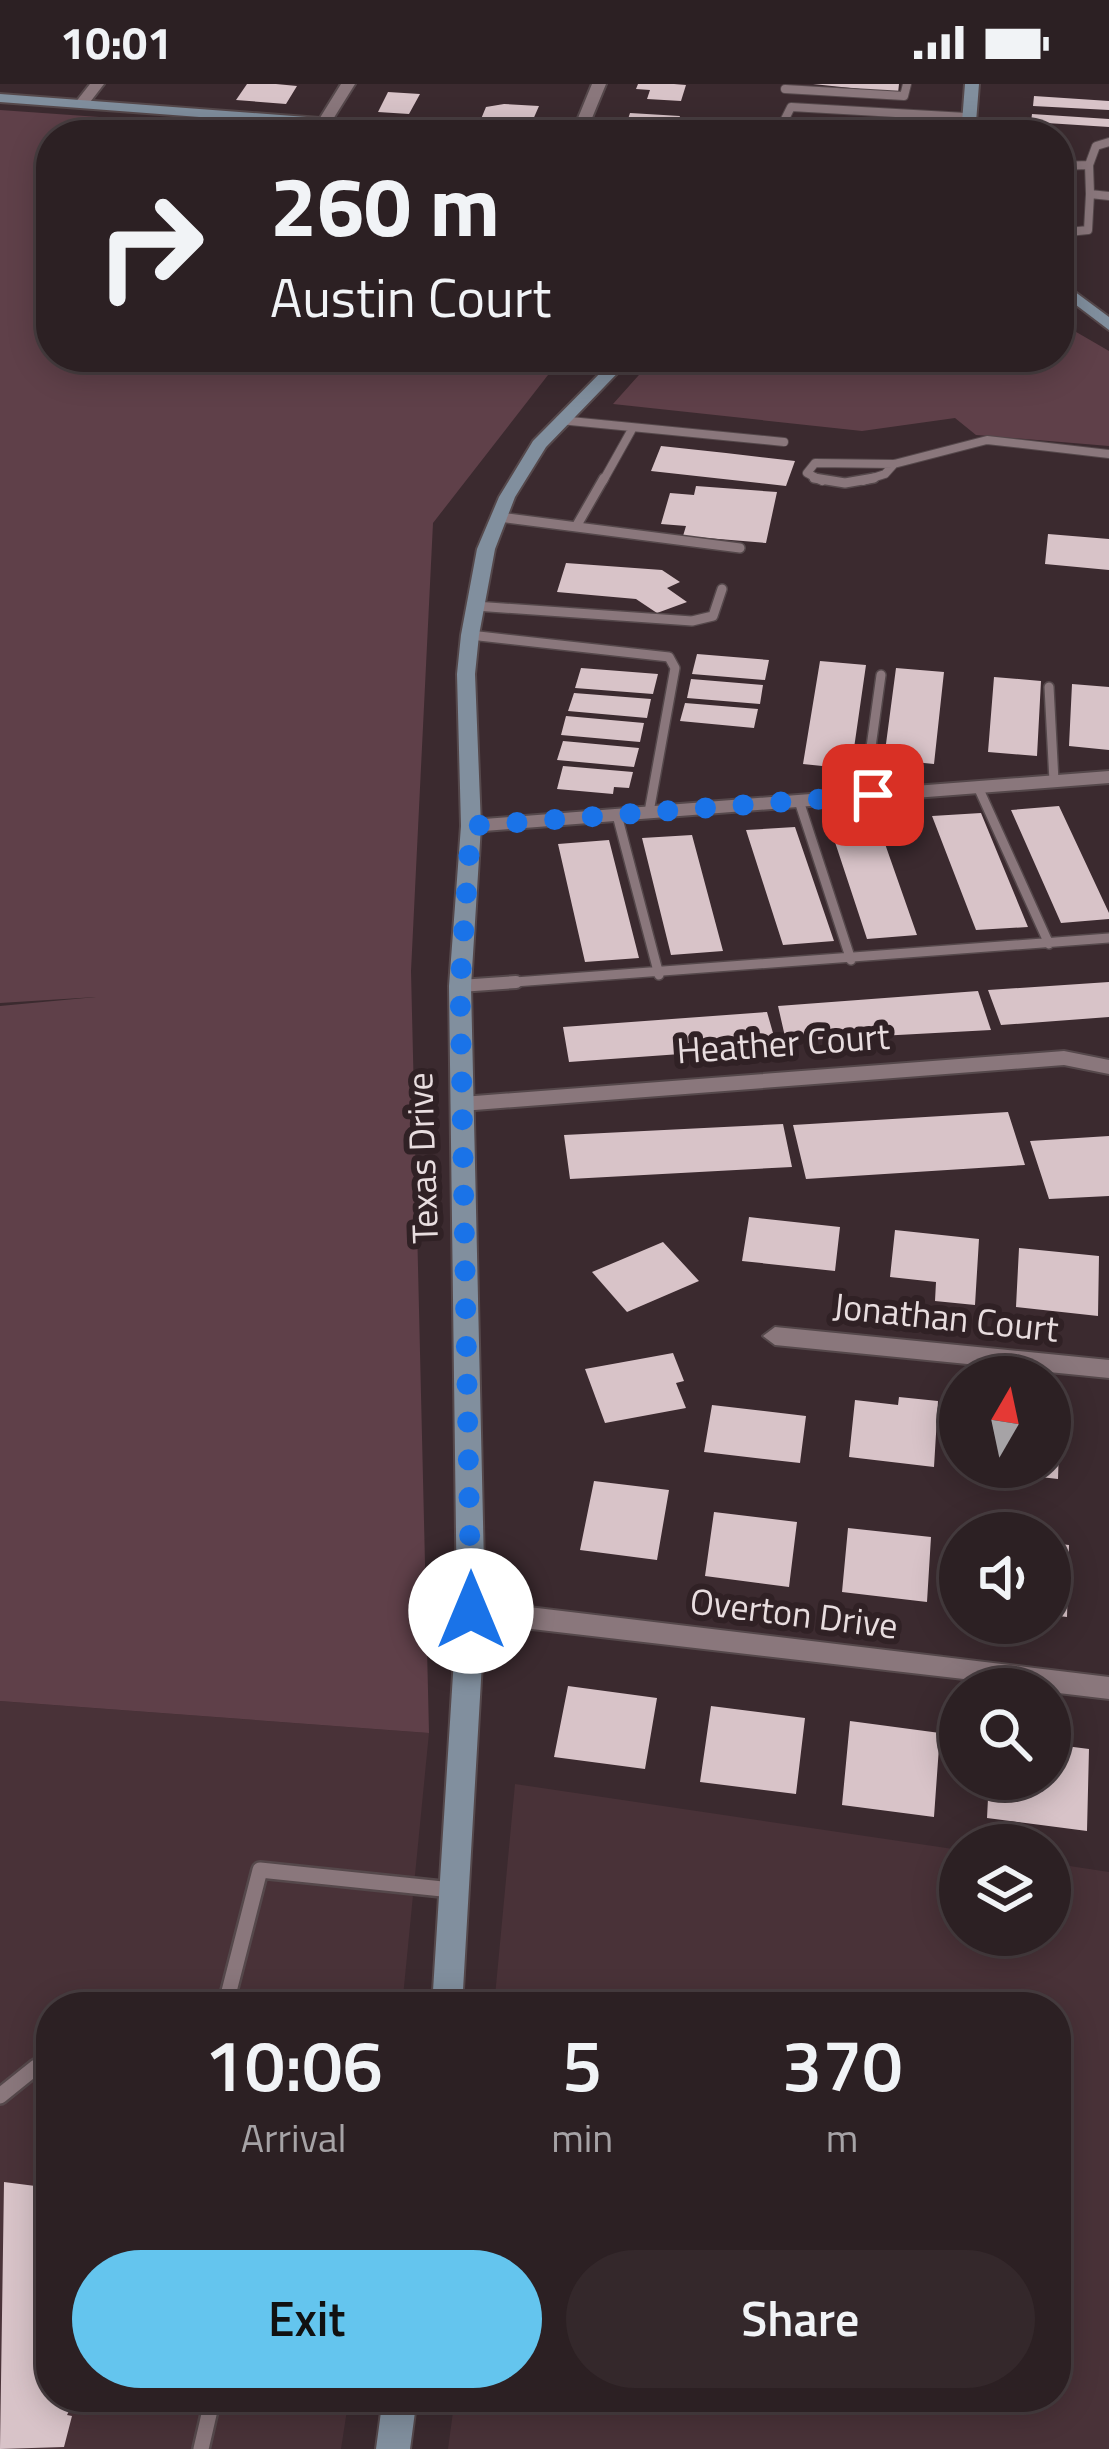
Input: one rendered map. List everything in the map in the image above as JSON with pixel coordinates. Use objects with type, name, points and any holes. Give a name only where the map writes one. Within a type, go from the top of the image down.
[{"type":"street","points":[[82,103],[97,84]]},
{"type":"street","points":[[326,120],[348,84]]},
{"type":"street","points":[[584,120],[599,84]]},
{"type":"street","points":[[966,120],[971,84]]},
{"type":"street","points":[[0,98],[312,120]]},
{"type":"street","points":[[1074,296],[1109,325]]},
{"type":"street","name":"Texas Drive","points":[[448,1992],[471,1611],[460,986],[471,826],[470,635],[499,517],[539,444],[610,372]]},
{"type":"street","points":[[471,826],[1109,777]]},
{"type":"street","name":"Heather Court","points":[[462,1104],[1064,1058],[1109,1067]]},
{"type":"street","name":"Jonathan Court","points":[[775,1336],[1109,1369]]},
{"type":"street","name":"Overton Drive","points":[[471,1611],[1109,1688]]},
{"type":"street","points":[[393,2449],[398,2412]]},
{"type":"lane","points":[[785,89],[904,96],[907,84]]},
{"type":"lane","points":[[781,120],[784,110],[791,107],[966,117]]},
{"type":"lane","points":[[1074,231],[1088,230],[1090,165],[1096,146],[1109,142]]},
{"type":"lane","points":[[1074,166],[1090,165]]},
{"type":"lane","points":[[1090,194],[1109,196]]},
{"type":"lane","points":[[560,420],[632,431],[784,442]]},
{"type":"lane","points":[[577,524],[632,431]]},
{"type":"lane","points":[[894,464],[885,474],[846,483],[807,473],[815,463],[894,464],[987,440],[1109,454]]},
{"type":"lane","points":[[499,517],[740,548]]},
{"type":"lane","points":[[475,606],[692,621],[712,616],[722,589]]},
{"type":"lane","points":[[470,635],[669,656],[675,668],[650,812]]},
{"type":"lane","points":[[873,795],[871,747],[880,675]]},
{"type":"lane","points":[[1049,687],[1054,781]]},
{"type":"lane","points":[[978,787],[1049,944]]},
{"type":"lane","points":[[799,801],[851,961]]},
{"type":"lane","points":[[617,815],[658,975]]},
{"type":"lane","points":[[460,986],[851,961],[1109,938]]},
{"type":"lane","points":[[229,1992],[260,1870],[457,1891]]},
{"type":"lane","points":[[0,2096],[19,2077],[36,2072]]},
{"type":"lane","points":[[201,2449],[210,2412]]},
{"type":"shaded area","points":[[0,110],[143,120],[36,120],[36,372],[550,372],[433,523],[411,971],[429,1733],[0,1701],[0,1006],[96,997],[0,1003]]},
{"type":"shaded area","points":[[1074,331],[1109,351],[1109,446],[976,435],[955,418],[862,431],[613,404],[642,372],[1074,372]]},
{"type":"shaded area","points":[[0,1701],[429,1733],[403,1992],[36,1992],[36,2412],[347,2412],[341,2449],[0,2449]]},
{"type":"shaded area","points":[[515,1784],[939,1847],[939,1956],[1071,1956],[1071,1866],[1109,1872],[1109,2449],[448,2449],[453,2412],[1071,2412],[1071,1992],[495,1992]]},
{"type":"building","points":[[247,84],[297,86],[286,104],[236,100]]},
{"type":"building","points":[[638,84],[686,85],[681,101],[647,99],[650,90],[636,89]]},
{"type":"building","points":[[813,84],[899,84],[898,93]]},
{"type":"building","points":[[388,92],[420,94],[409,114],[378,112]]},
{"type":"building","points":[[1034,96],[1109,101],[1109,110],[1033,106]]},
{"type":"building","points":[[539,106],[533,120],[481,119],[486,107]]},
{"type":"building","points":[[630,113],[680,116],[679,120],[628,120]]},
{"type":"building","points":[[1032,114],[1109,119],[1109,127],[1074,125],[1074,120],[1031,120]]},
{"type":"building","points":[[661,446],[795,461],[786,486],[651,471]]},
{"type":"building","points":[[696,486],[777,492],[766,543],[683,536],[686,526],[661,524],[670,493],[694,495]]},
{"type":"building","points":[[1048,534],[1109,539],[1109,570],[1045,564]]},
{"type":"building","points":[[566,563],[662,570],[680,582],[667,588],[687,602],[657,613],[636,599],[557,592]]},
{"type":"building","points":[[697,654],[769,660],[765,680],[692,674]]},
{"type":"building","points":[[820,661],[866,665],[851,769],[803,764]]},
{"type":"building","points":[[581,668],[658,674],[653,694],[575,688]]},
{"type":"building","points":[[896,668],[944,672],[934,764],[884,759]]},
{"type":"building","points":[[994,677],[1041,681],[1037,756],[988,752]]},
{"type":"building","points":[[691,679],[763,685],[760,704],[687,698]]},
{"type":"building","points":[[1072,684],[1109,687],[1109,750],[1069,746]]},
{"type":"building","points":[[574,693],[651,699],[647,718],[568,711]]},
{"type":"building","points":[[685,703],[758,709],[754,728],[680,721]]},
{"type":"building","points":[[566,716],[644,723],[640,742],[561,735]]},
{"type":"building","points":[[563,741],[639,748],[634,767],[557,760]]},
{"type":"building","points":[[563,766],[633,772],[629,788],[614,787],[613,794],[557,789]]},
{"type":"building","points":[[1059,806],[1109,919],[1061,923],[1011,810]]},
{"type":"building","points":[[981,813],[1028,927],[976,930],[932,816]]},
{"type":"building","points":[[877,821],[917,935],[867,939],[829,824]]},
{"type":"building","points":[[795,827],[834,941],[783,945],[746,830]]},
{"type":"building","points":[[692,835],[723,951],[671,955],[642,838]]},
{"type":"building","points":[[609,840],[639,958],[585,962],[558,844]]},
{"type":"building","points":[[1109,982],[1109,1017],[1001,1025],[988,990]]},
{"type":"building","points":[[978,991],[991,1030],[786,1041],[778,1006]]},
{"type":"building","points":[[767,1012],[777,1047],[569,1062],[563,1027]]},
{"type":"building","points":[[1008,1112],[1025,1165],[806,1179],[793,1125]]},
{"type":"building","points":[[783,1124],[792,1167],[570,1179],[564,1135]]},
{"type":"building","points":[[1109,1136],[1109,1196],[1049,1199],[1030,1141]]},
{"type":"building","points":[[749,1217],[840,1227],[835,1271],[742,1261]]},
{"type":"building","points":[[895,1230],[979,1239],[975,1305],[935,1301],[936,1282],[890,1277]]},
{"type":"building","points":[[663,1242],[699,1281],[627,1312],[592,1272]]},
{"type":"building","points":[[1019,1248],[1099,1256],[1098,1316],[1016,1307]]},
{"type":"building","points":[[673,1353],[684,1381],[676,1383],[686,1408],[605,1423],[585,1369]]},
{"type":"building","points":[[899,1397],[938,1401],[934,1467],[849,1457],[855,1400],[898,1405]]},
{"type":"building","points":[[712,1405],[806,1416],[800,1463],[704,1452]]},
{"type":"building","points":[[594,1481],[669,1490],[657,1560],[580,1550]]},
{"type":"building","points":[[714,1512],[797,1522],[789,1587],[705,1576]]},
{"type":"building","points":[[848,1528],[931,1537],[927,1602],[842,1592]]},
{"type":"building","points":[[568,1686],[657,1698],[645,1769],[554,1757]]},
{"type":"building","points":[[711,1706],[805,1718],[796,1794],[700,1782]]},
{"type":"building","points":[[850,1721],[939,1733],[934,1817],[842,1805]]},
{"type":"building","points":[[1071,1747],[1089,1749],[1087,1831],[1071,1829],[1071,1824],[987,1818],[988,1800],[1071,1800]]},
{"type":"building","points":[[4,2182],[36,2186],[36,2412],[72,2416],[64,2447],[0,2449]]},
{"type":"route","points":[[471,1611],[472,1444],[460,986],[471,826],[873,795]]}]
